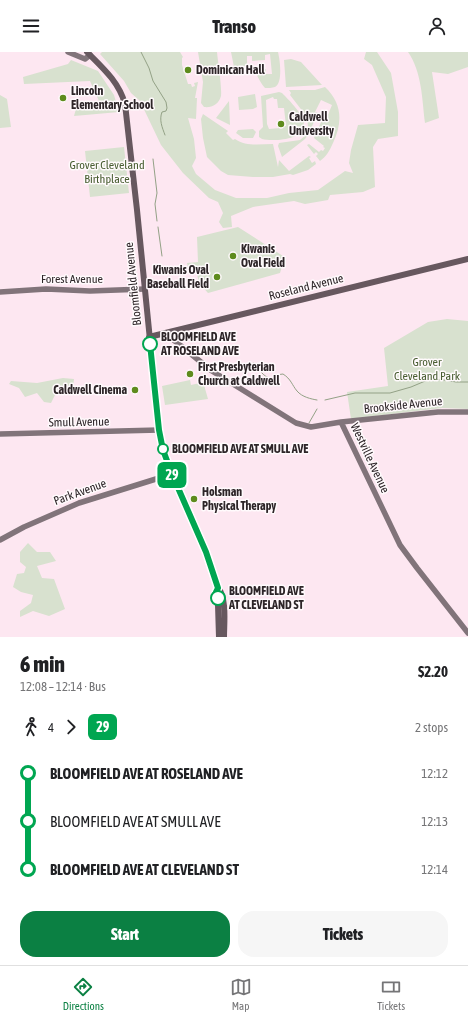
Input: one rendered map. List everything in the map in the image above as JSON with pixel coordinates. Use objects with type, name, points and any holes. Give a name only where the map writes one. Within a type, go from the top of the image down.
[{"type":"main road","name":"Bloomfield Avenue","points":[[89,53],[117,84],[125,104],[134,174],[159,430],[163,450],[172,474],[203,545],[218,588],[221,591],[224,606],[224,637]]},
{"type":"main road","name":"Roseland Avenue","points":[[149,336],[468,259]]},
{"type":"main road","name":"Bloomfield Avenue","points":[[218,588],[216,592],[219,637]]},
{"type":"street","points":[[68,52],[85,59],[89,53]]},
{"type":"street","name":"Forest Avenue","points":[[0,292],[145,289]]},
{"type":"street","name":"Westville Avenue","points":[[165,333],[212,371],[300,425],[311,427],[341,422],[400,544],[468,633]]},
{"type":"street","name":"Brookside Avenue","points":[[341,422],[438,412],[468,412]]},
{"type":"street","name":"Smull Avenue","points":[[0,434],[159,430]]},
{"type":"street","name":"Park Avenue","points":[[0,540],[24,527],[79,503],[172,474]]},
{"type":"green space","points":[[102,52],[180,52],[183,57],[182,65],[188,84],[191,84],[192,87],[195,86],[194,83],[198,82],[195,98],[197,98],[196,119],[188,118],[194,139],[196,158],[192,166],[196,174],[215,190],[236,198],[267,198],[289,193],[318,190],[345,171],[353,173],[349,163],[358,125],[385,123],[386,97],[372,65],[364,59],[366,52],[377,52],[391,73],[398,112],[398,136],[378,139],[373,147],[375,187],[363,192],[330,195],[328,200],[305,204],[294,201],[253,207],[231,216],[232,227],[223,228],[219,222],[223,213],[218,202],[209,198],[183,173],[161,145],[140,101],[131,93],[124,81],[100,54]]},
{"type":"green space","points":[[198,52],[217,52],[221,96],[215,105],[210,107],[204,107],[201,103],[203,82]]},
{"type":"green space","points":[[231,52],[278,52],[280,60],[280,76],[278,85],[275,87],[265,88],[259,80],[255,70],[266,69],[266,74],[272,74],[270,54],[265,55],[265,60],[252,61],[252,56],[247,56],[247,66],[234,67]]},
{"type":"green space","points":[[408,52],[468,52],[468,67],[448,74],[432,72],[439,118],[425,123],[419,77],[413,60]]},
{"type":"green space","points":[[291,59],[301,62],[322,85],[286,87],[284,60]]},
{"type":"green space","points":[[71,60],[98,71],[114,95],[119,112],[74,116],[77,105],[99,101],[90,81],[24,84],[23,77],[68,64]]},
{"type":"green space","points":[[325,87],[335,100],[339,113],[338,128],[329,151],[320,161],[316,156],[318,154],[316,152],[314,154],[307,145],[309,144],[319,152],[321,150],[323,151],[325,148],[314,138],[322,120],[325,122],[332,105],[321,100],[315,112],[318,113],[308,135],[282,157],[278,146],[279,143],[300,140],[306,135],[308,127],[307,117],[290,95],[291,93],[289,90],[315,90]]},
{"type":"green space","points":[[279,92],[282,93],[302,117],[304,127],[301,132],[296,136],[282,140],[267,140],[259,137],[259,131],[263,127],[261,96]],"holes":[[[273,97],[274,99],[277,99],[278,108],[284,108],[286,126],[269,129],[267,124],[266,100]]]},
{"type":"green space","points":[[255,94],[257,107],[253,109],[239,110],[238,97]]},
{"type":"green space","points":[[0,95],[7,99],[11,127],[0,128]]},
{"type":"green space","points":[[229,101],[230,125],[216,118]]},
{"type":"green space","points":[[203,114],[228,131],[226,133],[233,140],[235,139],[239,142],[258,145],[273,144],[278,167],[279,160],[289,171],[309,156],[311,157],[309,158],[312,163],[315,161],[316,164],[308,170],[293,175],[253,177],[228,175],[221,171],[207,157],[201,119]]},
{"type":"green space","points":[[253,129],[256,132],[253,138],[243,138],[236,133],[238,130]]},
{"type":"green space","name":"Grover Cleveland Birthplace","points":[[124,147],[129,193],[90,197],[85,151]]},
{"type":"green space","points":[[238,227],[283,256],[283,263],[280,273],[208,293],[199,283],[195,271],[196,268],[188,268],[187,263],[198,262],[197,237]]},
{"type":"green space","name":"Grover Cleveland Park","points":[[447,319],[468,321],[468,409],[442,408],[351,419],[347,392],[388,386],[384,348],[428,322]]},
{"type":"green space","points":[[63,378],[74,379],[73,387],[64,394],[55,395],[51,403],[44,402],[37,393],[25,397],[19,388],[9,384],[11,381],[37,383]]},
{"type":"green space","points":[[190,380],[191,385],[200,383],[204,385],[208,399],[165,405],[162,386]]},
{"type":"green space","points":[[28,543],[37,552],[50,552],[56,561],[37,566],[42,578],[54,579],[65,609],[49,616],[33,611],[20,617],[20,611],[31,603],[33,595],[21,592],[13,587],[17,574],[24,573],[26,567],[20,562],[20,552]]},
{"type":"waterway","points":[[141,52],[149,68],[153,81],[166,102],[167,108],[166,111],[162,112],[161,118],[165,135]]},
{"type":"waterway","points":[[153,159],[157,193],[155,204],[157,221]]},
{"type":"waterway","points":[[158,227],[162,256]]},
{"type":"waterway","points":[[254,363],[266,377],[271,378],[283,374],[290,380],[295,389],[301,395],[317,400]]},
{"type":"waterway","points":[[325,400],[355,393],[390,393],[411,387],[430,379],[468,382]]},
{"type":"waterway","points":[[309,423],[317,409]]},
{"type":"bus line","name":"29","points":[[150,344],[159,430],[163,450],[206,552],[218,588],[216,592],[218,598]]},
{"type":"place","name":"Dominican Hall","points":[[188,70]]},
{"type":"place","name":"Lincoln Elementary School","points":[[63,98]]},
{"type":"place","name":"Caldwell University","points":[[281,124]]},
{"type":"place","name":"Kiwanis Oval Field","points":[[233,256]]},
{"type":"place","name":"Kiwanis Oval Baseball Field","points":[[217,277]]},
{"type":"place","name":"BLOOMFIELD AVE AT ROSELAND AVE","points":[[150,344]]},
{"type":"place","name":"First Presbyterian Church at Caldwell","points":[[190,374]]},
{"type":"place","name":"Caldwell Cinema","points":[[135,390]]},
{"type":"place","name":"BLOOMFIELD AVE AT SMULL AVE","points":[[163,449]]},
{"type":"place","name":"Holsman Physical Therapy","points":[[194,499]]},
{"type":"place","name":"BLOOMFIELD AVE AT CLEVELAND ST","points":[[218,598]]}]
